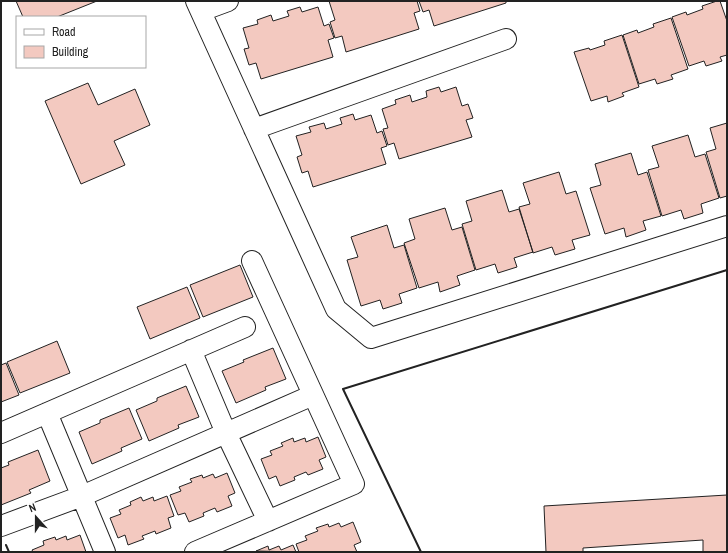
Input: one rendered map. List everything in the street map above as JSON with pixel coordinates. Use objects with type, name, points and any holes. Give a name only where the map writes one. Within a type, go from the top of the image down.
[{"type":"street","points":[[228,1],[198,6],[336,309],[371,338],[727,226]]},
{"type":"street","points":[[254,129],[506,39]]},
{"type":"street","points":[[195,552],[354,484],[252,261]]},
{"type":"street","points":[[1,433],[245,327]]},
{"type":"street","points":[[190,350],[226,433],[268,521]]},
{"type":"street","points":[[1,526],[82,496],[313,395]]},
{"type":"street","points":[[47,414],[105,552]]},
{"type":"building","points":[[16,1],[97,1],[60,16],[23,16]]},
{"type":"building","points":[[329,1],[417,1],[420,11],[414,13],[419,29],[346,52],[342,36],[335,38],[330,22],[335,20]]},
{"type":"building","points":[[419,1],[506,1],[506,3],[434,26],[429,10],[423,12]]},
{"type":"building","points":[[720,1],[727,21],[727,55],[720,57],[722,61],[706,66],[704,61],[689,66],[672,17],[686,12],[687,15],[703,9],[702,6]]},
{"type":"building","points":[[300,7],[302,12],[318,7],[324,26],[329,24],[334,38],[328,40],[333,57],[261,79],[256,63],[249,65],[244,49],[249,48],[243,28],[258,24],[257,20],[271,15],[273,21],[289,16],[287,11]]},
{"type":"building","points":[[671,18],[688,69],[671,75],[673,79],[657,84],[655,79],[639,84],[623,35],[637,30],[638,33],[654,27],[653,24]]},
{"type":"building","points":[[622,35],[639,87],[622,93],[624,96],[608,102],[607,96],[591,101],[574,52],[589,48],[590,50],[605,45],[604,41]]},
{"type":"building","points":[[88,83],[98,105],[135,89],[150,125],[114,141],[125,165],[81,184],[45,101]]},
{"type":"building","points":[[439,87],[441,92],[456,87],[462,106],[468,104],[473,118],[466,120],[472,137],[399,159],[394,143],[388,145],[383,129],[388,128],[382,109],[396,104],[395,100],[410,95],[412,102],[427,97],[426,91]]},
{"type":"building","points":[[353,114],[355,120],[371,115],[377,133],[382,131],[387,146],[381,148],[386,164],[313,187],[308,171],[302,173],[297,157],[302,155],[296,136],[311,132],[309,127],[324,123],[326,129],[342,124],[340,118]]},
{"type":"building","points":[[727,123],[727,196],[720,198],[706,152],[716,149],[710,128]]},
{"type":"building","points":[[688,135],[695,157],[705,154],[719,198],[701,204],[703,213],[684,219],[681,210],[662,216],[648,170],[659,167],[652,146]]},
{"type":"building","points":[[631,153],[638,175],[647,172],[661,216],[643,221],[646,230],[626,237],[624,228],[605,234],[590,188],[601,185],[595,164]]},
{"type":"building","points":[[559,172],[566,194],[576,191],[590,235],[572,240],[575,249],[555,255],[552,247],[533,253],[519,207],[530,204],[523,183]]},
{"type":"building","points":[[502,190],[509,212],[519,209],[533,252],[514,258],[517,267],[498,273],[495,264],[476,270],[462,224],[472,221],[466,201]]},
{"type":"building","points":[[445,208],[452,230],[462,227],[475,270],[457,276],[460,285],[440,292],[438,282],[419,288],[404,243],[415,239],[409,219]]},
{"type":"building","points":[[387,225],[394,248],[404,245],[417,288],[399,294],[402,303],[383,309],[380,300],[361,306],[347,260],[358,257],[351,237]]},
{"type":"building","points":[[240,265],[253,297],[203,317],[190,285]]},
{"type":"building","points":[[187,287],[200,318],[150,339],[137,307]]},
{"type":"building","points":[[57,341],[70,373],[20,393],[7,362]]},
{"type":"building","points":[[273,348],[286,379],[265,387],[266,390],[236,403],[222,371],[244,362],[243,360]]},
{"type":"building","points":[[6,363],[19,395],[1,402],[1,365]]},
{"type":"building","points":[[186,386],[199,417],[178,425],[179,428],[149,441],[136,410],[157,401],[157,398]]},
{"type":"building","points":[[129,408],[142,439],[121,448],[122,451],[92,464],[79,432],[100,423],[100,420]]},
{"type":"building","points":[[318,437],[326,457],[319,460],[323,469],[308,475],[306,472],[294,477],[295,480],[280,486],[276,476],[269,479],[261,459],[272,455],[270,451],[283,446],[281,443],[293,438],[294,442],[305,438],[306,442]]},
{"type":"building","points":[[38,450],[50,481],[29,490],[31,493],[1,505],[1,468],[9,465],[8,462]]},
{"type":"building","points":[[227,473],[235,493],[228,496],[232,506],[217,512],[215,508],[203,513],[204,516],[189,522],[185,513],[178,515],[170,495],[181,491],[179,487],[192,482],[190,479],[202,475],[203,478],[213,474],[215,478]]},
{"type":"building","points":[[727,495],[727,552],[703,552],[703,540],[583,548],[583,552],[546,552],[544,506]]},
{"type":"building","points":[[167,496],[174,516],[168,518],[171,528],[156,534],[155,531],[142,536],[144,539],[128,545],[125,535],[118,538],[110,518],[121,514],[119,510],[131,505],[130,502],[141,497],[143,501],[153,497],[154,501]]},
{"type":"building","points":[[353,522],[361,542],[354,545],[357,552],[299,552],[296,544],[307,540],[305,536],[318,531],[316,528],[328,524],[329,527],[339,523],[341,527]]},
{"type":"building","points":[[80,535],[86,552],[33,552],[32,550],[44,545],[43,541],[55,537],[56,540],[66,536],[67,540]]},
{"type":"building","points":[[293,545],[296,552],[256,551],[268,546],[269,550],[279,546],[281,550]]},
{"type":"wall","points":[[421,552],[343,389],[727,270]]},
{"type":"wall","points":[[6,545],[9,552]]}]
